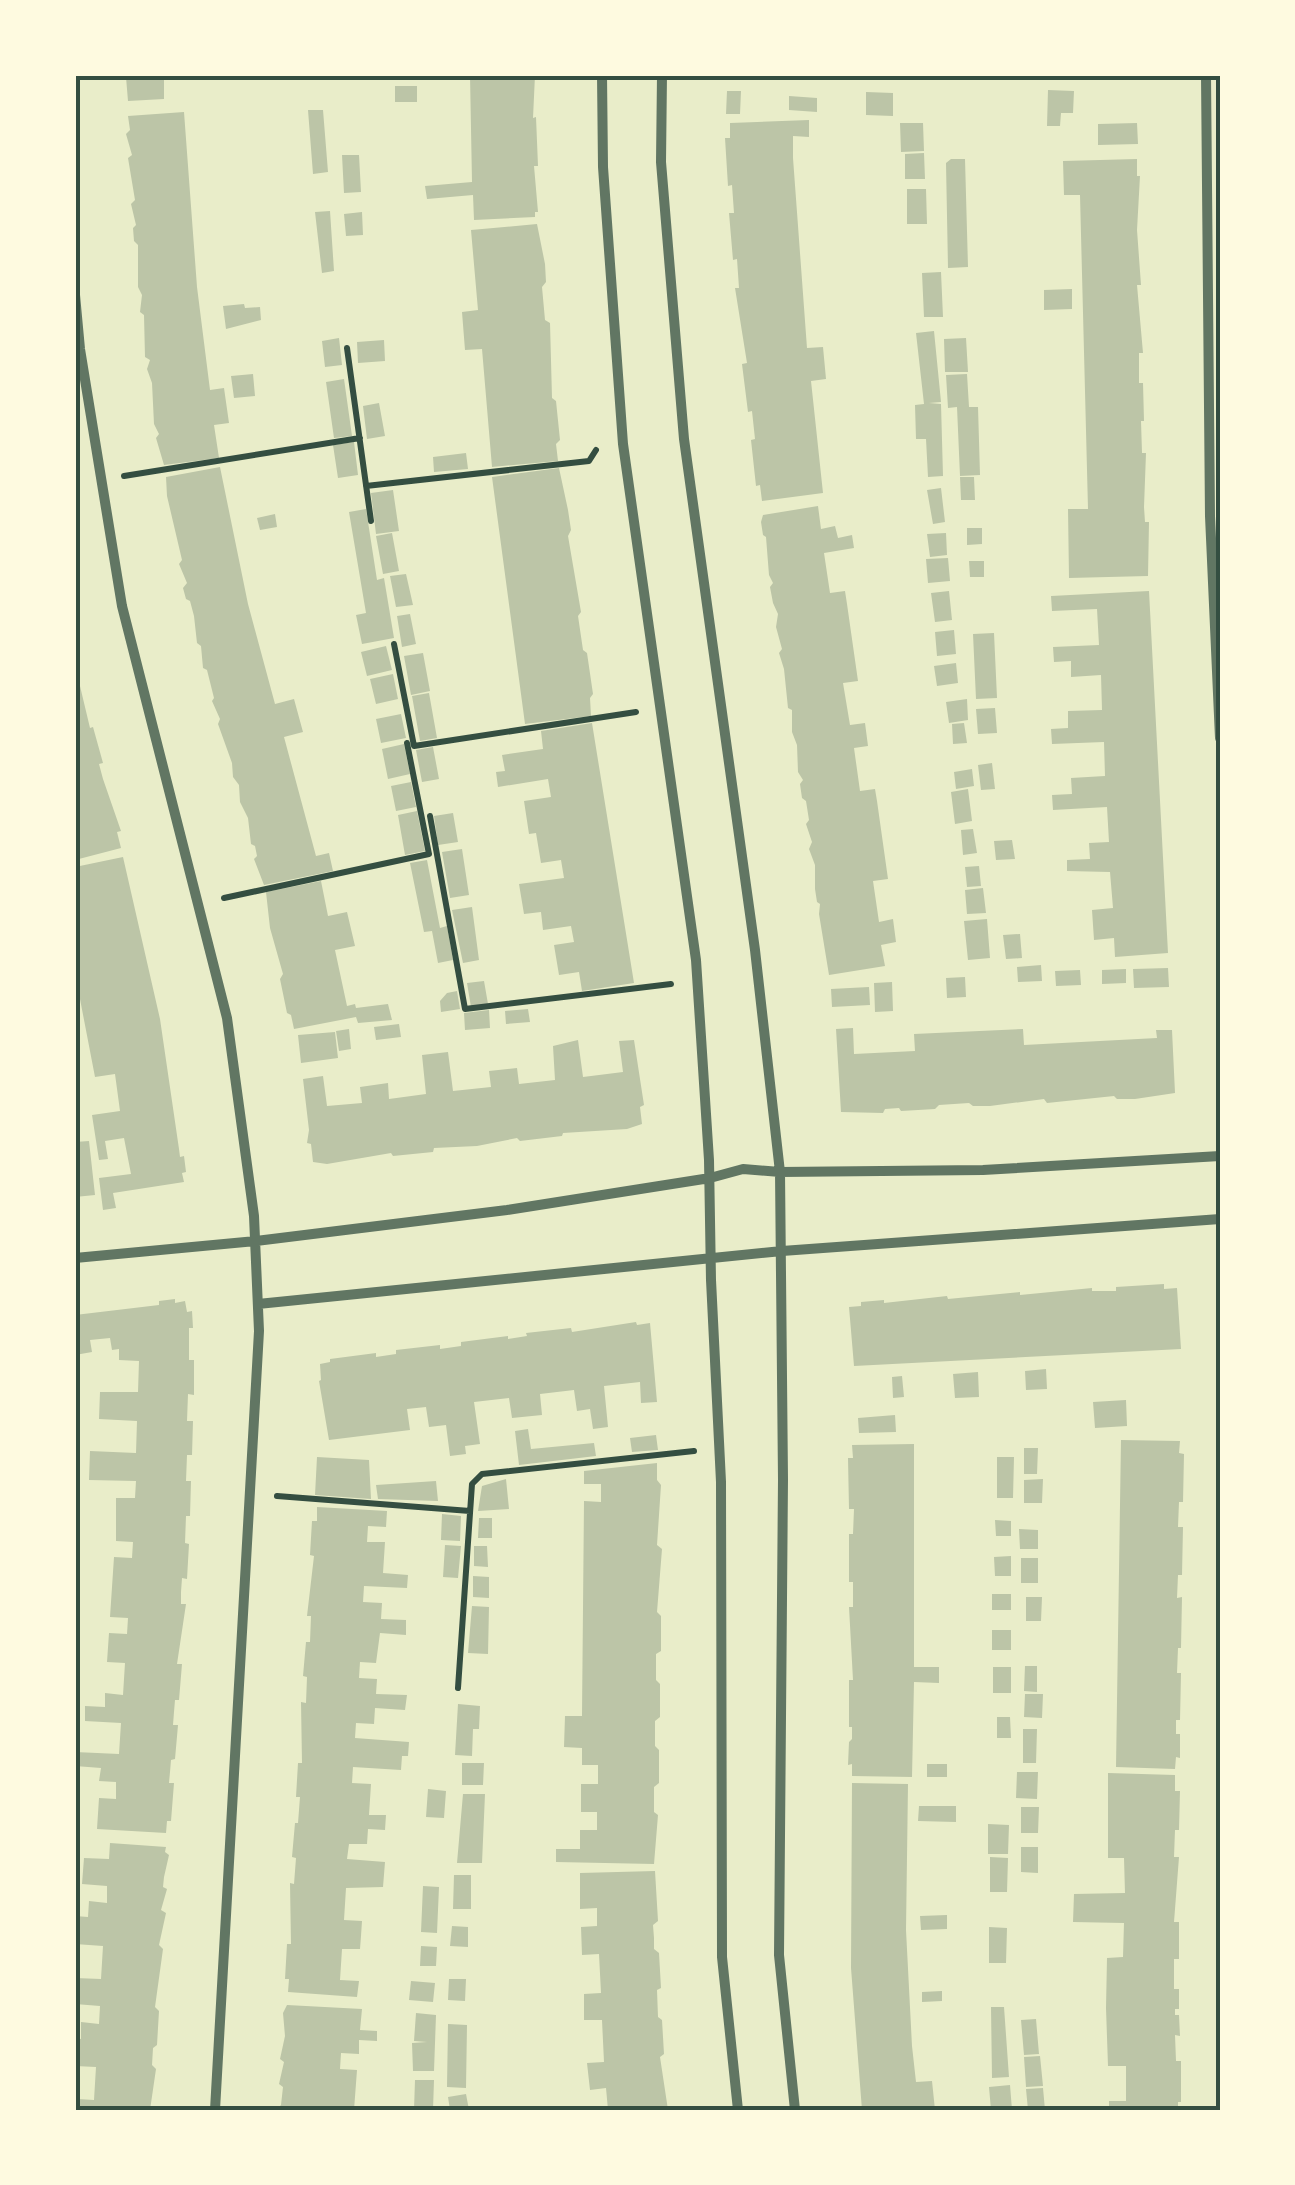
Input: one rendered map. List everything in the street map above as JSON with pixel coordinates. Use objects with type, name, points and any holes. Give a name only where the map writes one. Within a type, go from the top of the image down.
[{"type":"street","points":[[602,75],[603,167],[624,444],[697,981],[710,1178],[720,1448],[722,1957],[738,2110]]},
{"type":"street","points":[[662,75],[661,162],[684,440],[755,950],[780,1172],[779,1955],[795,2110]]},
{"type":"street","points":[[1206,75],[1210,516],[1220,738]]},
{"type":"street","points":[[75,295],[80,349],[122,606],[227,1018],[256,1241],[258,1304],[250,1494],[215,2110]]},
{"type":"street","points":[[75,1258],[256,1241],[507,1210],[743,1170],[983,1170],[1220,1156]]},
{"type":"street","points":[[258,1304],[782,1252],[1220,1219]]},
{"type":"path","points":[[347,348],[371,521]]},
{"type":"path","points":[[101,480],[360,438]]},
{"type":"path","points":[[366,486],[589,462],[600,444],[624,444]]},
{"type":"path","points":[[394,644],[414,746],[660,708]]},
{"type":"path","points":[[198,903],[429,854],[407,743]]},
{"type":"path","points":[[430,816],[465,1009],[697,981]]},
{"type":"path","points":[[458,1688],[472,1484],[482,1474],[720,1448]]},
{"type":"path","points":[[250,1494],[470,1512]]},
{"type":"building","points":[[164,75],[164,99],[128,101],[126,77]]},
{"type":"building","points":[[470,75],[535,75],[535,217],[474,220],[473,195],[427,199],[425,186],[472,182]]},
{"type":"building","points":[[395,86],[417,86],[417,102],[395,102]]},
{"type":"building","points":[[1048,90],[1074,91],[1073,113],[1061,113],[1060,126],[1047,126]]},
{"type":"building","points":[[727,91],[741,91],[740,114],[726,114]]},
{"type":"building","points":[[866,92],[893,93],[893,116],[866,115]]},
{"type":"building","points":[[789,96],[817,98],[817,112],[789,110]]},
{"type":"building","points":[[308,110],[323,110],[328,172],[313,174]]},
{"type":"building","points":[[184,112],[197,287],[210,390],[224,388],[229,423],[214,425],[219,458],[164,465],[154,424],[152,383],[147,369],[150,360],[145,357],[138,245],[134,241],[136,225],[131,204],[135,200],[128,158],[132,155],[126,134],[130,130],[128,116]]},
{"type":"building","points":[[809,120],[809,137],[793,136],[793,158],[807,348],[823,347],[826,379],[811,381],[823,493],[762,501],[760,485],[756,486],[752,411],[748,412],[742,364],[747,363],[735,288],[739,288],[737,259],[733,260],[729,213],[734,213],[725,138],[730,138],[730,123]]},
{"type":"building","points":[[900,123],[923,123],[924,151],[901,152]]},
{"type":"building","points":[[1137,123],[1138,144],[1098,145],[1098,124]]},
{"type":"building","points":[[924,153],[925,179],[905,179],[905,154]]},
{"type":"building","points":[[342,155],[359,155],[361,192],[344,193]]},
{"type":"building","points":[[965,159],[968,267],[948,268],[946,163]]},
{"type":"building","points":[[1137,159],[1141,285],[1137,285],[1143,353],[1139,353],[1139,383],[1143,383],[1148,576],[1069,578],[1068,509],[1088,509],[1080,195],[1064,195],[1063,161]]},
{"type":"building","points":[[907,189],[926,189],[927,224],[907,224]]},
{"type":"building","points":[[330,211],[334,271],[322,273],[315,212]]},
{"type":"building","points":[[362,212],[363,235],[346,236],[344,214]]},
{"type":"building","points":[[537,224],[545,264],[546,282],[542,287],[545,320],[550,323],[552,398],[556,401],[560,440],[556,444],[558,461],[492,467],[482,349],[465,350],[462,312],[478,310],[471,230]]},
{"type":"building","points":[[941,272],[943,317],[924,317],[922,273]]},
{"type":"building","points":[[1072,289],[1072,309],[1044,310],[1044,290]]},
{"type":"building","points":[[244,304],[245,308],[260,307],[261,320],[226,329],[223,306]]},
{"type":"building","points":[[934,331],[941,402],[929,403],[941,404],[943,476],[928,477],[926,439],[916,439],[915,405],[924,404],[916,333]]},
{"type":"building","points":[[339,338],[342,365],[325,367],[322,341]]},
{"type":"building","points":[[966,338],[968,372],[945,372],[944,339]]},
{"type":"building","points":[[384,340],[385,361],[358,363],[357,342]]},
{"type":"building","points":[[253,374],[255,396],[234,398],[231,376]]},
{"type":"building","points":[[967,374],[969,407],[978,407],[980,475],[960,476],[957,407],[948,408],[946,375]]},
{"type":"building","points":[[344,379],[352,436],[334,438],[326,382]]},
{"type":"building","points":[[379,403],[385,436],[367,439],[363,406]]},
{"type":"building","points":[[354,442],[358,475],[338,478],[333,445]]},
{"type":"building","points":[[466,453],[468,469],[434,472],[433,457]]},
{"type":"building","points":[[220,467],[248,604],[275,704],[294,699],[303,732],[284,737],[316,856],[329,853],[333,871],[264,885],[254,859],[255,846],[251,844],[239,785],[233,777],[218,724],[207,670],[203,668],[190,601],[183,588],[187,583],[179,564],[182,560],[167,496],[166,477]]},
{"type":"building","points":[[559,468],[571,530],[568,536],[583,650],[587,653],[593,694],[591,716],[525,724],[492,477]]},
{"type":"building","points":[[960,477],[974,477],[975,500],[961,500]]},
{"type":"building","points":[[941,488],[945,522],[933,524],[927,490]]},
{"type":"building","points":[[393,490],[399,531],[376,534],[371,493]]},
{"type":"building","points":[[818,506],[821,529],[835,526],[838,538],[852,535],[854,548],[824,553],[830,593],[845,591],[858,681],[843,683],[850,725],[865,723],[868,746],[854,748],[860,791],[875,789],[888,879],[873,881],[879,922],[893,919],[896,942],[881,945],[885,966],[829,975],[815,889],[815,865],[809,849],[809,820],[800,784],[803,780],[798,772],[792,710],[788,708],[779,653],[782,649],[776,627],[778,614],[761,522],[763,515]]},
{"type":"building","points":[[366,509],[377,580],[384,578],[394,638],[362,644],[356,615],[366,613],[349,512]]},
{"type":"building","points":[[275,514],[277,527],[260,530],[257,518]]},
{"type":"building","points":[[967,528],[982,528],[982,544],[967,545]]},
{"type":"building","points":[[392,533],[399,571],[383,574],[376,536]]},
{"type":"building","points":[[946,533],[947,555],[930,557],[927,534]]},
{"type":"building","points":[[948,558],[950,581],[928,583],[926,559]]},
{"type":"building","points":[[969,561],[984,561],[984,577],[970,577]]},
{"type":"building","points":[[406,574],[413,605],[396,607],[390,576]]},
{"type":"building","points":[[949,591],[952,620],[935,622],[931,593]]},
{"type":"building","points":[[1149,591],[1168,953],[1115,957],[1114,938],[1094,940],[1092,910],[1113,908],[1110,872],[1067,871],[1067,860],[1090,859],[1089,843],[1109,842],[1107,807],[1053,810],[1052,795],[1072,794],[1071,778],[1105,776],[1104,742],[1052,744],[1051,729],[1068,728],[1068,711],[1102,710],[1101,675],[1071,677],[1071,661],[1054,662],[1053,647],[1099,645],[1097,609],[1052,611],[1051,596]]},
{"type":"building","points":[[410,614],[416,644],[402,647],[397,616]]},
{"type":"building","points":[[954,630],[956,654],[937,656],[935,632]]},
{"type":"building","points":[[994,633],[997,698],[976,699],[973,634]]},
{"type":"building","points":[[386,646],[392,670],[367,676],[361,652]]},
{"type":"building","points":[[423,653],[430,691],[411,695],[404,656]]},
{"type":"building","points":[[956,663],[958,683],[937,686],[934,666]]},
{"type":"building","points":[[75,665],[103,763],[99,764],[103,779],[121,831],[117,832],[121,848],[75,860]]},
{"type":"building","points":[[393,674],[398,699],[376,704],[370,679]]},
{"type":"building","points":[[429,693],[437,738],[420,741],[412,696]]},
{"type":"building","points":[[967,699],[968,720],[949,723],[946,702]]},
{"type":"building","points":[[995,708],[997,733],[978,734],[976,709]]},
{"type":"building","points":[[401,714],[406,738],[381,743],[376,719]]},
{"type":"building","points":[[592,723],[634,983],[582,991],[579,972],[559,975],[554,945],[574,942],[571,926],[543,930],[541,912],[524,914],[519,884],[564,878],[561,860],[541,863],[536,833],[529,834],[524,801],[551,797],[548,779],[498,787],[496,772],[505,771],[502,755],[543,749],[541,731]]},
{"type":"building","points":[[964,723],[967,743],[953,744],[952,724]]},
{"type":"building","points":[[404,744],[410,774],[388,779],[382,749]]},
{"type":"building","points":[[433,747],[439,779],[422,782],[416,750]]},
{"type":"building","points":[[992,763],[995,789],[981,790],[978,765]]},
{"type":"building","points":[[972,769],[974,786],[956,789],[954,772]]},
{"type":"building","points":[[411,782],[416,807],[396,811],[391,786]]},
{"type":"building","points":[[968,789],[972,821],[955,824],[951,792]]},
{"type":"building","points":[[417,811],[425,851],[405,855],[398,815]]},
{"type":"building","points":[[453,813],[458,842],[438,845],[434,816]]},
{"type":"building","points":[[973,829],[977,853],[963,855],[961,830]]},
{"type":"building","points":[[1012,840],[1015,859],[996,860],[994,841]]},
{"type":"building","points":[[462,849],[469,895],[450,898],[442,852]]},
{"type":"building","points":[[123,857],[160,1019],[180,1157],[184,1156],[186,1172],[182,1173],[184,1182],[113,1193],[116,1208],[103,1210],[99,1178],[131,1174],[124,1138],[105,1141],[108,1159],[99,1160],[92,1115],[120,1111],[115,1074],[95,1077],[75,973],[75,867]]},
{"type":"building","points":[[427,860],[440,928],[447,926],[453,960],[438,963],[432,931],[424,932],[410,863]]},
{"type":"building","points":[[979,866],[981,886],[967,887],[965,867]]},
{"type":"building","points":[[321,881],[328,916],[347,912],[355,946],[335,950],[347,1006],[388,1004],[392,1020],[358,1023],[356,1017],[294,1029],[280,979],[283,974],[270,928],[266,892]]},
{"type":"building","points":[[983,888],[986,913],[967,914],[965,890]]},
{"type":"building","points":[[472,907],[479,960],[463,963],[452,910]]},
{"type":"building","points":[[987,919],[990,958],[968,960],[964,921]]},
{"type":"building","points":[[1020,934],[1022,958],[1006,959],[1003,935]]},
{"type":"building","points":[[1041,965],[1042,981],[1018,982],[1017,967]]},
{"type":"building","points":[[1168,968],[1169,987],[1134,988],[1133,969]]},
{"type":"building","points":[[1126,969],[1126,983],[1102,984],[1102,970]]},
{"type":"building","points":[[1080,970],[1081,985],[1056,986],[1055,971]]},
{"type":"building","points":[[965,977],[966,997],[947,998],[946,978]]},
{"type":"building","points":[[484,981],[488,1004],[471,1007],[467,983]]},
{"type":"building","points":[[892,982],[893,1011],[875,1012],[874,983]]},
{"type":"building","points":[[869,987],[870,1005],[832,1007],[831,989]]},
{"type":"building","points":[[457,991],[460,1009],[441,1012],[440,1001],[447,993]]},
{"type":"building","points":[[528,1009],[530,1022],[506,1024],[505,1011]]},
{"type":"building","points":[[489,1010],[490,1028],[465,1030],[464,1013]]},
{"type":"building","points":[[399,1024],[401,1037],[376,1040],[374,1027]]},
{"type":"building","points":[[853,1028],[854,1054],[915,1051],[914,1034],[1023,1029],[1024,1045],[1157,1038],[1156,1030],[1172,1030],[1175,1093],[1135,1099],[1114,1096],[1047,1103],[1044,1099],[990,1106],[969,1103],[939,1105],[935,1109],[885,1109],[883,1113],[841,1112],[836,1029]]},
{"type":"building","points":[[349,1029],[351,1049],[339,1051],[336,1031]]},
{"type":"building","points":[[335,1032],[338,1058],[301,1063],[298,1035]]},
{"type":"building","points":[[578,1040],[583,1077],[623,1072],[619,1041],[634,1040],[644,1105],[640,1107],[642,1124],[627,1129],[434,1148],[433,1152],[393,1156],[391,1153],[327,1164],[313,1162],[311,1144],[307,1143],[303,1079],[323,1076],[327,1106],[362,1103],[360,1087],[388,1083],[389,1099],[426,1094],[422,1055],[448,1052],[453,1091],[491,1087],[489,1071],[517,1068],[519,1084],[555,1080],[553,1046]]},
{"type":"building","points":[[89,1141],[95,1195],[75,1197],[75,1142]]},
{"type":"building","points":[[1164,1284],[1164,1289],[1177,1288],[1181,1349],[854,1366],[849,1307],[861,1306],[861,1302],[1092,1288],[1116,1291],[1116,1287]]},
{"type":"building","points":[[175,1299],[175,1303],[185,1301],[187,1312],[192,1311],[189,1360],[194,1360],[194,1395],[188,1394],[187,1421],[193,1421],[186,1481],[191,1481],[185,1543],[189,1544],[187,1579],[182,1578],[181,1592],[181,1604],[186,1604],[177,1664],[182,1664],[173,1725],[178,1725],[169,1783],[174,1783],[171,1821],[167,1821],[166,1833],[97,1829],[99,1798],[116,1799],[116,1782],[99,1781],[101,1768],[75,1766],[75,1752],[119,1754],[121,1723],[85,1721],[85,1706],[105,1707],[105,1693],[123,1695],[125,1663],[107,1662],[109,1633],[127,1634],[128,1618],[110,1617],[114,1557],[132,1558],[133,1542],[116,1541],[116,1498],[135,1498],[136,1481],[89,1480],[90,1451],[136,1453],[137,1421],[99,1419],[100,1392],[138,1392],[139,1361],[119,1360],[119,1349],[112,1350],[110,1338],[90,1340],[92,1352],[75,1355],[75,1315],[159,1305],[159,1301]]},
{"type":"building","points":[[650,1323],[657,1402],[641,1403],[640,1382],[604,1386],[608,1427],[593,1429],[590,1409],[577,1411],[574,1390],[540,1394],[542,1415],[512,1418],[509,1398],[474,1402],[480,1444],[465,1446],[466,1454],[450,1456],[446,1425],[429,1427],[426,1407],[407,1409],[410,1430],[329,1440],[319,1381],[320,1364],[330,1359],[376,1353],[376,1357],[396,1354],[396,1350],[440,1345],[440,1349],[461,1346],[461,1342],[527,1336],[526,1333],[571,1328],[572,1332]]},
{"type":"building","points":[[1046,1369],[1047,1389],[1026,1390],[1025,1371]]},
{"type":"building","points":[[978,1372],[979,1397],[955,1398],[953,1374]]},
{"type":"building","points":[[902,1376],[904,1397],[893,1398],[892,1377]]},
{"type":"building","points":[[1126,1400],[1127,1426],[1095,1428],[1093,1402]]},
{"type":"building","points":[[895,1415],[896,1432],[859,1433],[858,1418]]},
{"type":"building","points":[[528,1429],[531,1449],[594,1443],[596,1456],[519,1465],[515,1431]]},
{"type":"building","points":[[656,1435],[658,1450],[632,1452],[630,1438]]},
{"type":"building","points":[[1121,1440],[1180,1441],[1179,1453],[1184,1454],[1178,1527],[1183,1527],[1182,1575],[1178,1575],[1177,1598],[1182,1597],[1177,1673],[1181,1673],[1180,1720],[1176,1720],[1180,1758],[1176,1757],[1175,1769],[1116,1767]]},
{"type":"building","points":[[914,1444],[914,1667],[939,1667],[939,1683],[914,1682],[912,1777],[852,1776],[852,1764],[848,1765],[852,1739],[849,1680],[853,1680],[849,1534],[853,1534],[854,1509],[849,1509],[848,1458],[853,1458],[852,1445]]},
{"type":"building","points":[[1024,1448],[1038,1448],[1037,1474],[1024,1474]]},
{"type":"building","points":[[317,1457],[369,1460],[371,1499],[315,1495]]},
{"type":"building","points":[[997,1457],[1014,1457],[1013,1498],[997,1498]]},
{"type":"building","points":[[657,1463],[657,1480],[661,1485],[657,1545],[662,1549],[657,1612],[661,1616],[661,1651],[656,1654],[660,1717],[655,1721],[659,1783],[654,1787],[654,1812],[658,1815],[654,1864],[556,1862],[556,1849],[580,1849],[580,1830],[597,1830],[597,1812],[581,1812],[581,1784],[598,1784],[598,1765],[582,1765],[582,1748],[564,1747],[565,1716],[582,1716],[584,1501],[601,1502],[601,1484],[584,1484],[584,1471]]},
{"type":"building","points":[[506,1479],[509,1509],[478,1511],[482,1486]]},
{"type":"building","points":[[1043,1479],[1042,1503],[1024,1503],[1024,1480]]},
{"type":"building","points":[[436,1481],[438,1501],[378,1499],[376,1485]]},
{"type":"building","points":[[317,1507],[387,1511],[386,1527],[368,1526],[367,1542],[385,1542],[383,1573],[408,1575],[407,1588],[364,1586],[363,1602],[382,1603],[381,1619],[406,1620],[406,1635],[380,1633],[376,1663],[360,1662],[359,1678],[377,1679],[376,1694],[407,1695],[405,1710],[375,1708],[374,1724],[356,1723],[355,1738],[409,1742],[401,1770],[353,1767],[352,1783],[371,1784],[369,1815],[386,1815],[385,1830],[368,1829],[367,1844],[349,1844],[347,1859],[385,1862],[383,1887],[346,1888],[344,1920],[362,1921],[360,1949],[342,1949],[340,1980],[359,1981],[357,1997],[288,1992],[289,1979],[285,1979],[287,1944],[291,1944],[290,1883],[294,1884],[296,1858],[292,1857],[300,1797],[296,1797],[298,1763],[302,1763],[301,1702],[306,1703],[307,1677],[303,1676],[306,1642],[310,1642],[311,1616],[307,1616],[314,1556],[310,1555],[312,1521],[317,1521]]},
{"type":"building","points":[[442,1514],[461,1516],[460,1541],[441,1540]]},
{"type":"building","points":[[479,1518],[492,1518],[492,1538],[478,1538]]},
{"type":"building","points":[[995,1520],[1011,1521],[1011,1536],[996,1536]]},
{"type":"building","points":[[1019,1529],[1038,1530],[1038,1549],[1020,1549]]},
{"type":"building","points":[[445,1545],[461,1546],[458,1578],[443,1577]]},
{"type":"building","points":[[474,1546],[487,1546],[488,1567],[474,1566]]},
{"type":"building","points":[[1011,1556],[1011,1576],[995,1576],[994,1557]]},
{"type":"building","points":[[1021,1558],[1038,1558],[1038,1583],[1021,1583]]},
{"type":"building","points":[[473,1576],[489,1577],[489,1598],[473,1597]]},
{"type":"building","points":[[992,1594],[1011,1594],[1011,1610],[992,1610]]},
{"type":"building","points":[[1026,1597],[1042,1597],[1041,1621],[1026,1621]]},
{"type":"building","points":[[472,1606],[489,1607],[488,1654],[468,1653]]},
{"type":"building","points":[[992,1630],[1011,1630],[1011,1650],[992,1650]]},
{"type":"building","points":[[1025,1666],[1037,1666],[1037,1692],[1024,1691]]},
{"type":"building","points":[[993,1667],[1011,1667],[1011,1693],[993,1693]]},
{"type":"building","points":[[1025,1694],[1043,1694],[1042,1718],[1024,1717]]},
{"type":"building","points":[[458,1704],[480,1706],[479,1729],[473,1729],[472,1756],[455,1755]]},
{"type":"building","points":[[997,1717],[1010,1717],[1011,1738],[997,1738]]},
{"type":"building","points":[[1023,1729],[1037,1729],[1036,1763],[1023,1763]]},
{"type":"building","points":[[462,1763],[484,1763],[483,1785],[462,1785]]},
{"type":"building","points":[[927,1764],[947,1764],[947,1777],[927,1777]]},
{"type":"building","points":[[1017,1772],[1038,1772],[1037,1799],[1016,1798]]},
{"type":"building","points":[[1108,1773],[1175,1775],[1175,1791],[1180,1791],[1174,1857],[1179,1857],[1174,1922],[1179,1922],[1179,1959],[1174,1959],[1174,1989],[1179,1989],[1179,2009],[1175,2009],[1175,2015],[1179,2015],[1180,2036],[1175,2035],[1176,2061],[1181,2061],[1178,2110],[1109,2110],[1109,2101],[1126,2101],[1126,2066],[1108,2066],[1106,2008],[1107,1958],[1123,1957],[1124,1923],[1073,1922],[1074,1894],[1125,1893],[1124,1858],[1108,1858]]},
{"type":"building","points":[[852,1783],[908,1784],[906,1930],[912,2046],[916,2082],[932,2081],[935,2110],[862,2110],[851,1968]]},
{"type":"building","points":[[428,1789],[446,1791],[444,1818],[426,1817]]},
{"type":"building","points":[[463,1794],[485,1794],[482,1863],[457,1863]]},
{"type":"building","points":[[919,1806],[956,1806],[956,1822],[918,1821]]},
{"type":"building","points":[[1021,1807],[1039,1807],[1038,1833],[1021,1833]]},
{"type":"building","points":[[988,1824],[1009,1825],[1008,1854],[988,1854]]},
{"type":"building","points":[[110,1843],[166,1847],[169,1855],[161,1910],[166,1913],[159,1945],[163,1949],[155,2007],[159,2011],[150,2110],[77,2110],[77,2099],[94,2100],[96,2067],[75,2066],[75,2038],[81,2039],[81,2022],[99,2024],[100,2006],[75,2004],[75,1978],[101,1979],[103,1946],[75,1944],[75,1916],[88,1917],[89,1901],[107,1903],[107,1886],[82,1884],[84,1858],[109,1859]]},
{"type":"building","points":[[1021,1847],[1038,1847],[1038,1873],[1021,1872]]},
{"type":"building","points":[[990,1857],[1008,1858],[1007,1892],[990,1892]]},
{"type":"building","points":[[655,1871],[658,1921],[653,1925],[654,1949],[659,1953],[658,2017],[662,2020],[664,2054],[660,2057],[668,2110],[608,2110],[606,2088],[590,2090],[587,2063],[604,2062],[602,2020],[584,2020],[584,1994],[601,1993],[599,1954],[582,1955],[581,1927],[597,1926],[597,1908],[580,1909],[580,1873]]},
{"type":"building","points":[[454,1875],[471,1875],[471,1909],[453,1909]]},
{"type":"building","points":[[423,1886],[439,1887],[437,1933],[421,1932]]},
{"type":"building","points":[[947,1915],[947,1929],[921,1930],[920,1916]]},
{"type":"building","points":[[452,1926],[468,1927],[468,1947],[450,1946]]},
{"type":"building","points":[[989,1927],[1007,1928],[1006,1963],[989,1963]]},
{"type":"building","points":[[421,1946],[437,1947],[436,1966],[420,1966]]},
{"type":"building","points":[[449,1979],[466,1979],[465,2001],[448,2000]]},
{"type":"building","points":[[411,1981],[435,1983],[433,2002],[409,2000]]},
{"type":"building","points":[[942,1991],[942,2001],[922,2002],[922,1992]]},
{"type":"building","points":[[287,2005],[362,2009],[360,2030],[377,2031],[377,2041],[359,2040],[359,2054],[341,2053],[340,2069],[357,2070],[354,2110],[276,2110],[281,2105],[283,2087],[279,2084],[284,2062],[280,2059]]},
{"type":"building","points":[[991,2007],[1004,2007],[1009,2077],[992,2078]]},
{"type":"building","points":[[416,2013],[436,2015],[434,2071],[413,2071],[412,2043],[427,2042],[414,2041]]},
{"type":"building","points":[[1036,2019],[1039,2054],[1024,2055],[1021,2020]]},
{"type":"building","points":[[448,2024],[467,2025],[466,2088],[447,2087]]},
{"type":"building","points":[[1040,2056],[1043,2086],[1026,2087],[1024,2057]]},
{"type":"building","points":[[415,2080],[434,2080],[433,2110],[414,2110]]},
{"type":"building","points":[[1010,2085],[1012,2110],[991,2110],[989,2087]]},
{"type":"building","points":[[1043,2088],[1045,2110],[1028,2110],[1026,2089]]},
{"type":"building","points":[[466,2094],[469,2110],[450,2110],[448,2097]]}]
